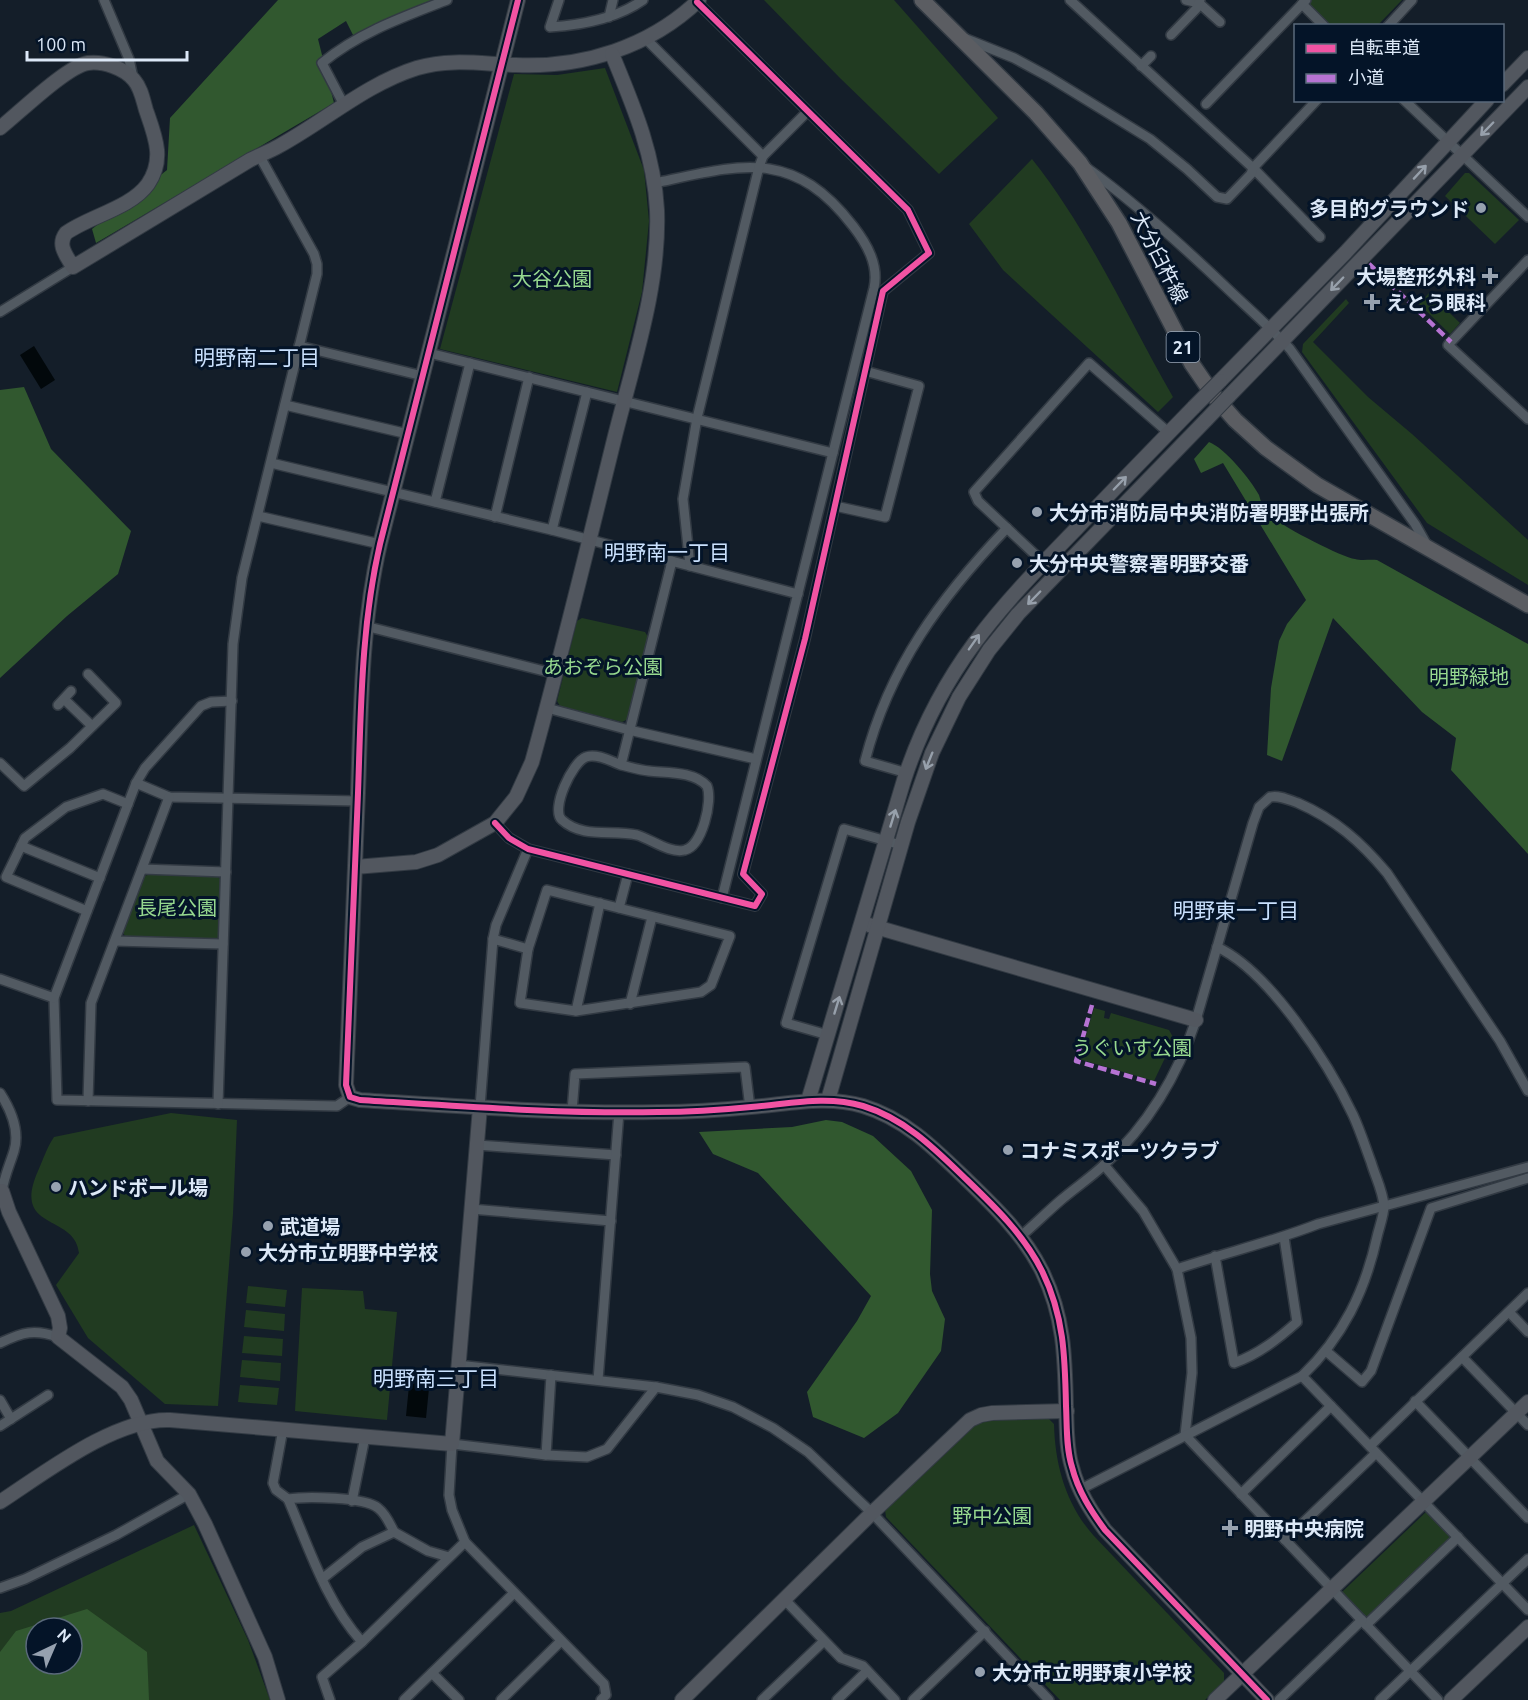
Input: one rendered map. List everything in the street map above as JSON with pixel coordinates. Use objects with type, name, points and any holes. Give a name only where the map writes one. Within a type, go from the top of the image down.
[{"type":"main road","name":"大分臼杵線","points":[[922,0],[1036,113],[1080,163],[1119,223],[1192,364],[1223,407],[1266,448],[1297,472],[1528,605]]},
{"type":"street","points":[[73,267],[61,246],[66,232],[136,196],[148,184],[156,170],[158,156],[155,136],[139,88],[133,78],[129,59],[104,0]]},
{"type":"street","points":[[344,105],[322,63],[337,51],[387,24],[447,0]]},
{"type":"street","points":[[350,1097],[346,1085],[357,801],[365,626],[370,592],[380,544],[518,0]]},
{"type":"street","points":[[559,0],[550,27],[578,25],[609,17],[643,0]]},
{"type":"street","points":[[609,17],[613,0]]},
{"type":"street","points":[[1070,0],[1253,168],[1320,237]]},
{"type":"street","points":[[1186,0],[1200,2],[1220,22]]},
{"type":"street","points":[[1390,24],[1412,0]]},
{"type":"street","points":[[0,312],[259,155],[279,146],[344,105],[399,75],[429,65],[457,61],[551,65],[612,54],[677,19],[698,1],[908,210],[929,254],[879,289],[833,453],[722,898]]},
{"type":"street","points":[[1171,35],[1200,2]]},
{"type":"street","points":[[1206,104],[1304,2],[1322,24]]},
{"type":"street","points":[[953,32],[1014,58],[1049,77],[1150,140],[1217,197],[1227,199],[1315,102]]},
{"type":"street","points":[[645,38],[763,156]]},
{"type":"street","points":[[355,867],[416,862],[438,855],[495,823],[516,797],[526,780],[547,708],[624,401],[654,268],[657,230],[655,183],[642,127],[612,54]]},
{"type":"street","points":[[1141,66],[1151,56]]},
{"type":"street","points":[[1504,84],[1528,58]]},
{"type":"street","points":[[0,128],[70,71],[86,63],[104,64],[133,78]]},
{"type":"street","points":[[828,1100],[923,776],[947,721],[989,650],[1018,614],[1528,87]]},
{"type":"street","points":[[1406,102],[1528,217]]},
{"type":"street","points":[[808,1101],[907,773],[925,725],[957,667],[995,614],[1043,562],[1346,252],[1485,102]]},
{"type":"street","points":[[690,566],[683,500],[697,418],[759,167],[763,156],[807,112]]},
{"type":"street","points":[[218,1104],[233,644],[238,594],[317,274],[316,261],[259,155]]},
{"type":"street","points":[[1080,163],[1138,206],[1282,340],[1314,381],[1415,524],[1430,549]]},
{"type":"street","points":[[495,823],[509,838],[528,849],[755,906],[762,894],[743,874],[805,639],[865,371],[879,289],[872,259],[858,233],[841,211],[811,185],[789,173],[759,167],[707,173],[655,183]]},
{"type":"street","points":[[1528,260],[1448,345],[1528,419]]},
{"type":"street","points":[[299,346],[423,376]]},
{"type":"street","points":[[429,352],[833,453]]},
{"type":"street","points":[[435,502],[470,363]]},
{"type":"street","points":[[1043,562],[975,498],[976,488],[1089,363],[1169,433]]},
{"type":"street","points":[[835,506],[885,517],[919,386],[865,371]]},
{"type":"street","points":[[495,516],[529,377]]},
{"type":"street","points":[[552,530],[587,392]]},
{"type":"street","points":[[285,405],[408,434]]},
{"type":"street","points":[[271,463],[552,530],[798,594]]},
{"type":"street","points":[[258,516],[380,544]]},
{"type":"street","points":[[907,773],[866,761],[872,734],[884,703],[897,673],[928,622],[957,582],[1007,528]]},
{"type":"street","points":[[621,765],[672,561]]},
{"type":"street","points":[[365,626],[555,674]]},
{"type":"street","points":[[0,763],[24,786],[70,748],[116,703],[88,674]]},
{"type":"street","points":[[64,698],[92,726]]},
{"type":"street","points":[[232,701],[211,702],[201,706],[145,768],[135,783],[54,998],[57,1100],[337,1106],[350,1097]]},
{"type":"street","points":[[547,708],[629,730],[756,759]]},
{"type":"street","points":[[596,756],[621,765],[646,771],[696,777],[708,786],[710,800],[706,818],[696,842],[689,849],[676,850],[635,835],[597,834],[571,826],[560,818],[557,811],[561,798],[573,769],[582,759],[596,756]]},
{"type":"street","points":[[135,783],[169,797],[357,801]]},
{"type":"street","points":[[87,910],[6,878],[26,838],[66,807],[103,794],[128,804]]},
{"type":"street","points":[[1020,1237],[1104,1165],[1139,1128],[1159,1100],[1180,1062],[1196,1020],[1252,823],[1260,807],[1270,797],[1276,796],[1316,811],[1351,835],[1387,873],[1500,1041],[1528,1091]]},
{"type":"street","points":[[87,1101],[91,1004],[169,797]]},
{"type":"street","points":[[828,1035],[786,1023],[844,829],[901,846]]},
{"type":"street","points":[[21,846],[100,878]]},
{"type":"street","points":[[528,849],[496,925],[493,939],[449,1495],[452,1510],[465,1542],[604,1684],[606,1695],[601,1700]]},
{"type":"street","points":[[142,869],[226,872]]},
{"type":"street","points":[[620,908],[628,874]]},
{"type":"street","points":[[547,890],[600,903],[730,936],[711,985],[701,992],[576,1011],[520,1002],[528,949],[547,890]]},
{"type":"street","points":[[576,1011],[600,903]]},
{"type":"street","points":[[630,1004],[652,916]]},
{"type":"street","points":[[862,922],[1196,1020]]},
{"type":"street","points":[[493,939],[528,949]]},
{"type":"street","points":[[115,941],[224,944]]},
{"type":"street","points":[[1079,1490],[1302,1376],[1326,1351],[1344,1325],[1362,1289],[1371,1260],[1384,1207],[1360,1132],[1343,1095],[1299,1027],[1276,998],[1246,967],[1225,950],[1217,947]]},
{"type":"street","points":[[0,979],[54,998]]},
{"type":"street","points":[[572,1111],[575,1074],[745,1067],[750,1108]]},
{"type":"street","points":[[0,1093],[9,1107],[15,1126],[15,1147],[2,1191],[6,1220],[58,1316],[60,1328],[58,1337]]},
{"type":"street","points":[[350,1097],[360,1100],[480,1107],[620,1112],[750,1108],[828,1100],[846,1101],[864,1106],[905,1125],[924,1139],[996,1209],[1032,1253],[1047,1281],[1062,1326],[1069,1457],[1079,1490],[1105,1530],[1267,1700]]},
{"type":"street","points":[[598,1380],[620,1112]]},
{"type":"street","points":[[477,1145],[616,1155]]},
{"type":"street","points":[[1104,1165],[1143,1211],[1177,1269],[1191,1338],[1192,1373],[1185,1435],[1438,1700]]},
{"type":"street","points":[[1177,1269],[1284,1237],[1318,1224],[1528,1167]]},
{"type":"street","points":[[1326,1351],[1362,1382],[1371,1371],[1431,1208],[1528,1178]]},
{"type":"street","points":[[471,1209],[611,1221]]},
{"type":"street","points":[[1215,1256],[1234,1363],[1274,1343],[1297,1322],[1284,1237]]},
{"type":"street","points":[[1285,1540],[1373,1449],[1415,1401],[1528,1293]]},
{"type":"street","points":[[1509,1312],[1528,1332]]},
{"type":"street","points":[[0,1343],[32,1331],[58,1337],[122,1387],[131,1401],[158,1461],[189,1494],[205,1524],[266,1657],[278,1700]]},
{"type":"street","points":[[1462,1357],[1528,1425]]},
{"type":"street","points":[[458,1365],[656,1387],[698,1395],[725,1404],[773,1428],[808,1452],[872,1513],[1049,1700]]},
{"type":"street","points":[[546,1455],[551,1375]]},
{"type":"street","points":[[1302,1376],[1528,1610]]},
{"type":"street","points":[[0,1502],[83,1449],[141,1422],[170,1420],[586,1457],[607,1449],[656,1387]]},
{"type":"street","points":[[0,1426],[48,1395]]},
{"type":"street","points":[[0,1400],[12,1419]]},
{"type":"street","points":[[1415,1401],[1528,1518]]},
{"type":"street","points":[[1215,1700],[1528,1402]]},
{"type":"street","points":[[1241,1494],[1331,1406]]},
{"type":"street","points":[[682,1700],[872,1513],[975,1417],[992,1413],[1066,1411]]},
{"type":"street","points":[[283,1429],[273,1483],[276,1490],[288,1499],[322,1579],[341,1615],[362,1642]]},
{"type":"street","points":[[352,1501],[364,1437]]},
{"type":"street","points":[[0,1588],[25,1579],[116,1535],[189,1494]]},
{"type":"street","points":[[288,1499],[311,1496],[352,1501],[377,1507],[384,1513],[394,1532],[428,1551],[449,1557]]},
{"type":"street","points":[[322,1579],[362,1547],[394,1532]]},
{"type":"street","points":[[1279,1700],[1458,1537]]},
{"type":"street","points":[[330,1700],[322,1677],[362,1642],[465,1542]]},
{"type":"street","points":[[1380,1700],[1528,1559]]},
{"type":"street","points":[[404,1700],[514,1593]]},
{"type":"street","points":[[785,1600],[841,1658],[863,1666],[895,1700]]},
{"type":"street","points":[[1451,1700],[1528,1627]]},
{"type":"street","points":[[913,1700],[985,1631]]},
{"type":"street","points":[[501,1700],[561,1641]]},
{"type":"street","points":[[762,1700],[824,1641]]},
{"type":"street","points":[[837,1700],[867,1671]]},
{"type":"street","points":[[432,1673],[459,1700]]},
{"type":"green space","points":[[278,0],[440,0],[355,39],[346,21],[318,39],[334,103],[96,243],[92,229],[167,170],[170,118]]},
{"type":"green space","points":[[764,0],[894,0],[998,118],[939,174]]},
{"type":"green space","points":[[1312,0],[1402,0],[1379,24],[1326,24],[1309,9],[1308,4]]},
{"type":"green space","name":"大谷公園","points":[[605,68],[644,170],[649,221],[642,292],[617,392],[440,349],[514,74],[557,75]]},
{"type":"green space","points":[[1032,159],[1090,245],[1173,397],[1158,412],[1003,270],[969,224]]},
{"type":"green space","name":"多目的グラウンド","points":[[1465,173],[1469,173],[1519,220],[1495,244],[1445,196]]},
{"type":"green space","points":[[1429,293],[1460,323],[1450,334],[1419,304]]},
{"type":"green space","points":[[1346,299],[1349,303],[1313,342],[1368,397],[1528,540],[1528,585],[1427,523],[1302,352],[1303,344]]},
{"type":"green space","points":[[24,387],[51,449],[131,531],[118,574],[67,616],[0,678],[0,390]]},
{"type":"green space","name":"明野緑地","points":[[1209,442],[1237,465],[1259,495],[1265,510],[1282,524],[1348,557],[1358,560],[1377,560],[1528,644],[1528,854],[1451,770],[1456,738],[1422,712],[1333,618],[1282,761],[1267,755],[1271,688],[1279,641],[1287,624],[1306,600],[1223,463],[1201,473],[1194,459]]},
{"type":"green space","name":"あおぞら公園","points":[[582,618],[645,632],[648,637],[628,719],[622,722],[560,706],[557,701],[577,621]]},
{"type":"green space","name":"長尾公園","points":[[150,874],[218,877],[222,881],[219,936],[216,940],[126,937],[123,933],[145,876]]},
{"type":"green space","name":"うぐいす公園","points":[[1094,1008],[1105,1011],[1104,1018],[1109,1019],[1111,1013],[1169,1030],[1174,1039],[1154,1081],[1079,1059]]},
{"type":"green space","points":[[171,1113],[237,1120],[233,1214],[218,1406],[165,1404],[88,1338],[56,1285],[79,1253],[75,1240],[38,1213],[32,1204],[32,1190],[38,1171],[54,1137]]},
{"type":"green space","points":[[826,1120],[842,1122],[873,1136],[911,1171],[932,1210],[930,1274],[932,1291],[945,1319],[941,1351],[898,1413],[864,1438],[813,1417],[807,1392],[857,1321],[871,1296],[758,1173],[713,1154],[699,1132],[792,1127]]},
{"type":"green space","points":[[248,1286],[287,1290],[285,1307],[246,1303]]},
{"type":"green space","points":[[302,1288],[363,1291],[365,1309],[397,1312],[387,1420],[295,1411]]},
{"type":"green space","points":[[246,1310],[285,1314],[284,1331],[244,1327]]},
{"type":"green space","points":[[244,1336],[283,1339],[282,1356],[242,1353]]},
{"type":"green space","points":[[242,1360],[281,1363],[280,1381],[240,1377]]},
{"type":"green space","points":[[240,1385],[279,1388],[277,1405],[238,1402]]},
{"type":"green space","name":"野中公園","points":[[1048,1418],[1054,1424],[1057,1454],[1064,1484],[1084,1524],[1224,1673],[1224,1682],[1205,1700],[1060,1700],[886,1517],[885,1510],[974,1425],[993,1419]]},
{"type":"green space","points":[[1426,1512],[1450,1536],[1448,1541],[1371,1616],[1365,1616],[1342,1592]]},
{"type":"green space","points":[[194,1525],[248,1640],[270,1700],[0,1700],[0,1613],[11,1611]]},
{"type":"green space","points":[[87,1609],[147,1652],[149,1700],[0,1700],[0,1652],[16,1631],[24,1629],[24,1676],[84,1676],[84,1616],[64,1616]]},
{"type":"shaded area","points":[[34,346],[55,380],[41,389],[20,355]]},
{"type":"shaded area","points":[[410,1376],[430,1378],[426,1418],[406,1416]]},
{"type":"marked path","points":[[1369,264],[1451,342]]},
{"type":"marked path","points":[[1092,1005],[1076,1061],[1156,1084]]},
{"type":"cycle path","points":[[518,0],[380,544],[369,606],[361,699],[346,1085],[350,1097],[360,1100],[472,1107],[621,1112],[705,1111],[807,1101],[835,1101],[863,1106],[907,1127],[944,1158],[998,1211],[1027,1245],[1042,1271],[1055,1304],[1062,1337],[1070,1460],[1081,1492],[1090,1508],[1105,1530],[1267,1700]]},
{"type":"cycle path","points":[[495,823],[509,838],[528,849],[755,906],[762,894],[743,874],[805,639],[883,291],[929,253],[908,210],[697,2]]},
{"type":"place","name":"多目的グラウンド","points":[[1481,208]]},
{"type":"place","name":"大場整形外科","points":[[1490,276]]},
{"type":"place","name":"えとう眼科","points":[[1372,302]]},
{"type":"place","name":"大分市消防局中央消防署明野出張所","points":[[1037,512]]},
{"type":"place","name":"大分中央警察署明野交番","points":[[1017,563]]},
{"type":"place","name":"コナミスポーツクラブ","points":[[1008,1150]]},
{"type":"place","name":"ハンドボール場","points":[[56,1187]]},
{"type":"place","name":"武道場","points":[[268,1226]]},
{"type":"place","name":"大分市立明野中学校","points":[[246,1252]]},
{"type":"place","name":"明野中央病院","points":[[1230,1528]]},
{"type":"place","name":"大分市立明野東小学校","points":[[980,1672]]},
{"type":"district","name":"明野南二丁目","points":[[257,357]]},
{"type":"district","name":"明野南一丁目","points":[[667,552]]},
{"type":"district","name":"明野東一丁目","points":[[1236,910]]},
{"type":"district","name":"明野南三丁目","points":[[436,1378]]}]
